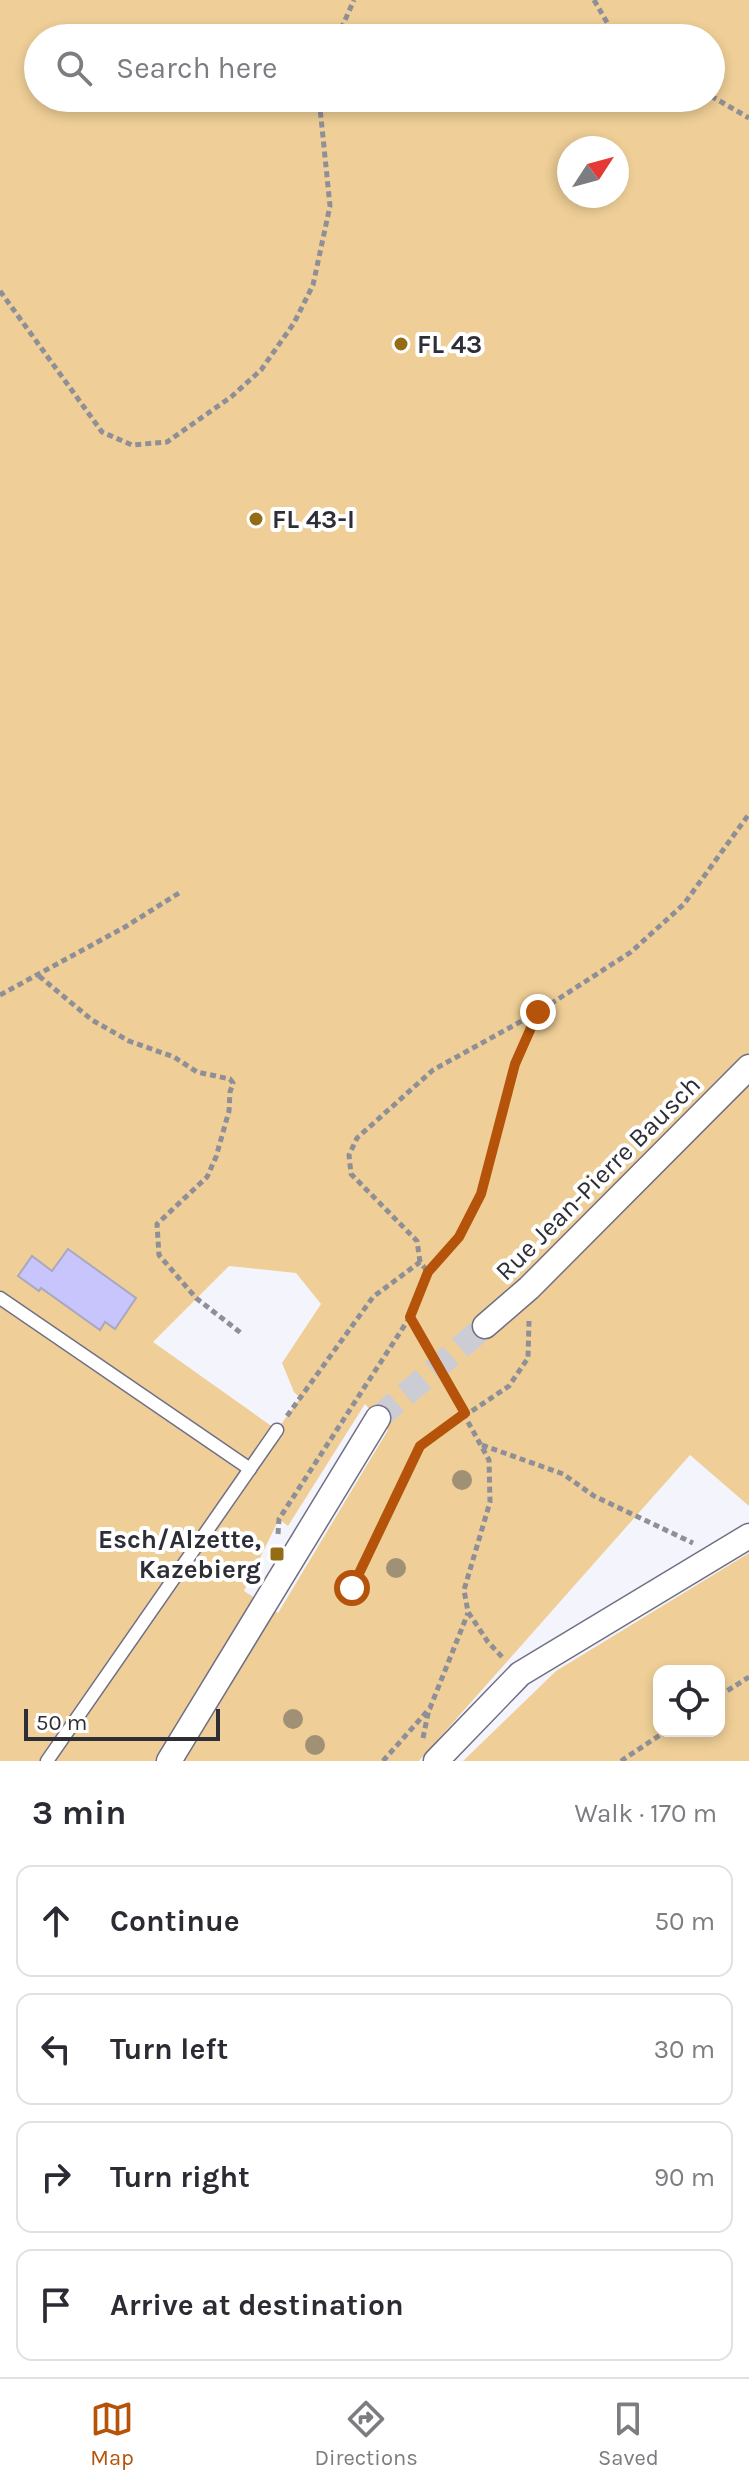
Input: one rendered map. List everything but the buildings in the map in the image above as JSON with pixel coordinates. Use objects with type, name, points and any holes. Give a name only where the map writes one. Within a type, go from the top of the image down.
[{"type":"street","name":"Rue Jean-Pierre Bausch","points":[[485,1326],[529,1288],[749,1067]]},
{"type":"street","points":[[169,1761],[378,1418]]},
{"type":"street","points":[[436,1761],[520,1674],[749,1536]]},
{"type":"lane","points":[[0,1298],[250,1469]]},
{"type":"lane","points":[[47,1761],[277,1430]]},
{"type":"path","points":[[343,24],[354,0]]},
{"type":"path","points":[[594,0],[608,24]]},
{"type":"path","points":[[725,104],[749,118]]},
{"type":"path","points":[[0,291],[102,432],[132,445],[167,442],[231,397],[261,370],[294,323],[313,285],[330,206],[320,112]]},
{"type":"path","points":[[428,1272],[420,1262],[417,1241],[351,1174],[349,1155],[357,1138],[433,1070],[538,1012],[631,952],[684,904],[749,814]]},
{"type":"path","points":[[0,995],[39,976],[179,893]]},
{"type":"path","points":[[39,976],[92,1020],[129,1041],[174,1057],[197,1072],[230,1079],[233,1083],[221,1142],[207,1177],[157,1224],[159,1255],[196,1298],[241,1333]]},
{"type":"path","points":[[279,1519],[410,1317],[428,1272],[459,1237],[481,1194],[515,1064],[538,1012]]},
{"type":"path","points":[[277,1430],[373,1297],[420,1262]]},
{"type":"path","points":[[352,1588],[420,1446],[509,1386],[528,1358],[529,1288]]},
{"type":"path","points":[[410,1317],[489,1460],[490,1502],[464,1590],[468,1612],[488,1642],[520,1674]]},
{"type":"path","points":[[481,1444],[563,1474],[594,1496],[719,1555]]},
{"type":"path","points":[[383,1761],[430,1708],[468,1612]]},
{"type":"path","points":[[725,1692],[749,1677]]},
{"type":"path","points":[[621,1761],[657,1737]]},
{"type":"shaded area","points":[[0,0],[749,0],[749,1506],[690,1455],[419,1761],[0,1761]],"holes":[[[229,1266],[296,1273],[321,1304],[282,1363],[294,1392],[300,1398],[277,1430],[153,1342]],[[365,1404],[388,1430],[278,1613],[244,1591],[279,1519],[288,1526]]]},
{"type":"shaded area","points":[[749,1553],[749,1761],[463,1761],[556,1671]]},
{"type":"tunnel","points":[[378,1418],[485,1326]]},
{"type":"place","name":"FL 43","points":[[401,344]]},
{"type":"place","name":"FL 43-I","points":[[256,519]]},
{"type":"place","name":"Esch/Alzette, Kazebierg","points":[[277,1554]]},
{"type":"route","points":[[352,1588],[420,1446],[465,1413],[410,1317],[428,1272],[459,1237],[481,1194],[515,1064],[538,1012]]}]
